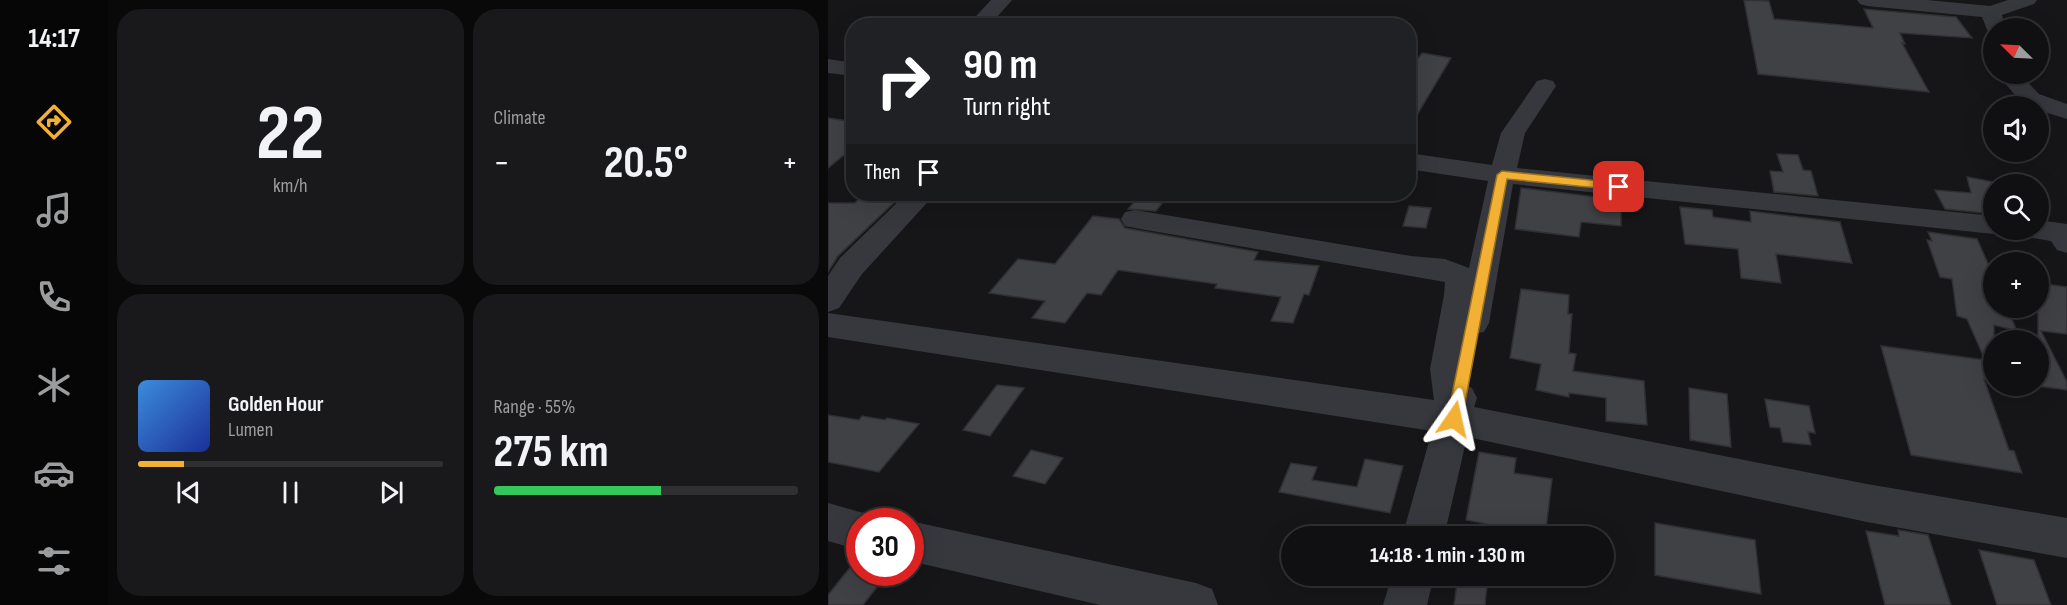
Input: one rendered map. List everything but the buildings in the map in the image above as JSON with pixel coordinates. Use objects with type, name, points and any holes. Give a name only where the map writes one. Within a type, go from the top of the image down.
[{"type":"street","points":[[985,18],[1002,0]]},
{"type":"street","points":[[1867,0],[1905,2],[1983,18]]},
{"type":"street","points":[[1996,18],[2027,0]]},
{"type":"street","points":[[828,66],[846,69]]},
{"type":"street","points":[[2017,84],[2031,99],[2067,112]]},
{"type":"street","points":[[1426,526],[1454,419],[1502,175],[1513,134],[1545,86]]},
{"type":"street","points":[[1416,162],[1502,175],[1983,224]]},
{"type":"street","points":[[828,300],[840,261],[913,201]]},
{"type":"street","points":[[1135,219],[1388,263],[1445,270],[1460,276],[1460,295],[1447,369],[1454,419]]},
{"type":"street","points":[[2049,231],[2060,232],[2067,243]]},
{"type":"street","points":[[828,325],[1454,419],[1867,503],[2067,538]]},
{"type":"street","points":[[828,522],[846,526]]},
{"type":"street","points":[[924,544],[1196,605]]},
{"type":"street","points":[[1406,605],[1411,586]]},
{"type":"route","points":[[1454,419],[1502,175],[1619,187]]}]
